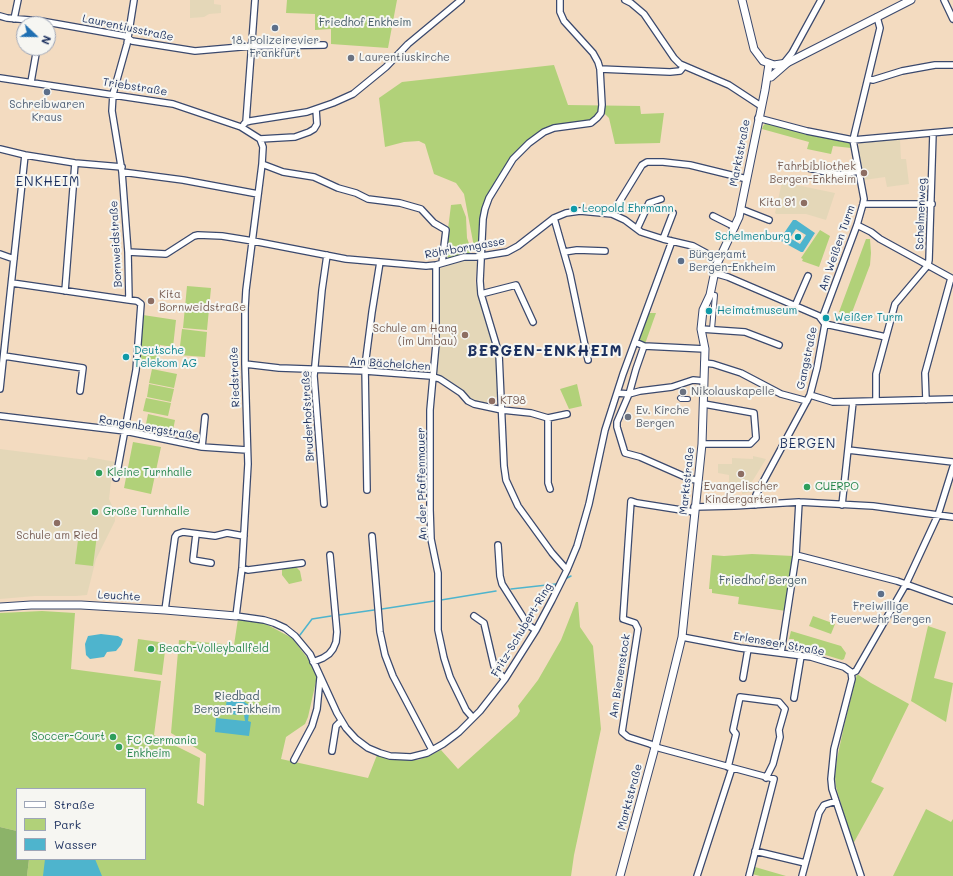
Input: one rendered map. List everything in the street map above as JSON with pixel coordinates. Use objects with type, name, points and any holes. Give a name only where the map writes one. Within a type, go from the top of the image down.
[{"type":"street","points":[[14,19],[18,0]]},
{"type":"street","name":"Bornweidstraße","points":[[116,478],[136,370],[142,307],[140,302],[129,300],[128,252],[122,170],[112,111],[113,94],[128,38],[134,0]]},
{"type":"street","points":[[246,122],[255,0]]},
{"type":"street","points":[[241,127],[250,120],[316,110],[346,98],[363,87],[386,68],[408,44],[461,0]]},
{"type":"street","points":[[560,0],[560,12],[564,21],[597,58],[600,69],[601,113],[594,122],[554,128],[544,132],[520,150],[489,198],[485,209],[483,219],[480,281],[481,294],[498,350],[506,480],[518,506],[552,553],[567,570]]},
{"type":"street","points":[[625,0],[631,2],[644,14],[674,58],[684,66],[722,81],[740,91],[761,106]]},
{"type":"street","points":[[742,0],[754,49],[761,59],[769,64],[785,64],[911,0]]},
{"type":"street","points":[[771,77],[785,64],[800,40],[821,0]]},
{"type":"street","points":[[944,0],[953,19]]},
{"type":"street","name":"Laurentiusstraße","points":[[0,16],[14,19],[41,21],[125,36],[132,41],[195,50],[252,46],[324,45]]},
{"type":"street","name":"Am Weißen Turm","points":[[823,321],[857,225],[864,199],[853,140],[880,28],[877,18]]},
{"type":"street","points":[[800,40],[798,49],[803,55]]},
{"type":"street","points":[[31,82],[36,56]]},
{"type":"street","points":[[769,64],[772,72],[771,77]]},
{"type":"street","name":"Marktstraße","points":[[620,876],[655,746],[682,637],[697,480],[702,444],[705,350],[701,329],[703,310],[710,295],[714,273],[735,227],[741,209],[769,64]]},
{"type":"street","points":[[868,79],[873,80],[929,65],[953,65]]},
{"type":"street","points":[[600,69],[670,72],[680,71],[684,66]]},
{"type":"street","name":"Marktstraße","points":[[765,90],[771,77]]},
{"type":"street","name":"Triebstraße","points":[[0,78],[173,104],[241,127],[260,139]]},
{"type":"street","points":[[260,139],[295,137],[309,132],[314,129],[317,124],[316,110]]},
{"type":"street","points":[[758,118],[807,131],[853,140],[953,131]]},
{"type":"street","name":"Schelmenweg","points":[[876,401],[876,374],[895,304],[928,265],[930,260],[933,133]]},
{"type":"street","name":"Riedstraße","points":[[236,616],[242,568],[247,488],[245,364],[246,302],[262,164],[262,147],[260,139]]},
{"type":"street","points":[[0,149],[25,155],[182,180],[258,194]]},
{"type":"street","points":[[0,388],[25,155]]},
{"type":"street","points":[[612,214],[642,165],[647,162],[690,165],[747,178]]},
{"type":"street","points":[[65,291],[75,163]]},
{"type":"street","name":"An der Pfaffenmauer","points":[[262,164],[283,172],[319,179],[368,199],[400,203],[421,209],[434,223],[446,230],[439,264],[436,344],[430,410],[431,539],[438,573],[438,630],[444,658],[450,677],[466,710],[473,718]]},
{"type":"street","points":[[804,167],[838,174],[858,171]]},
{"type":"street","points":[[637,229],[649,203],[661,199]]},
{"type":"street","points":[[863,204],[932,204]]},
{"type":"street","points":[[741,209],[769,220]]},
{"type":"street","name":"Röhrborngasse","points":[[128,252],[164,254],[198,235],[222,236],[253,241],[346,259],[415,266],[439,264],[464,258],[501,253],[514,249],[554,218],[566,213],[580,211],[612,214],[625,220],[637,229],[663,239],[693,246],[719,260]]},
{"type":"street","points":[[663,239],[673,213]]},
{"type":"street","points":[[713,216],[735,227]]},
{"type":"street","points":[[554,218],[564,252],[588,360]]},
{"type":"street","points":[[857,225],[952,278],[925,373],[926,400]]},
{"type":"street","name":"Fritz-Schubert-Ring","points":[[236,616],[264,620],[285,628],[295,636],[314,662],[341,720],[356,739],[368,748],[380,754],[395,757],[406,757],[422,754],[432,750],[450,739],[473,718],[505,679],[536,630],[567,570],[580,537],[599,455],[617,393],[672,241]]},
{"type":"street","points":[[564,252],[577,250],[605,251]]},
{"type":"street","points":[[0,254],[14,258]]},
{"type":"street","name":"Bruderhofstraße","points":[[324,504],[314,369],[327,255]]},
{"type":"street","points":[[367,490],[365,371],[380,262]]},
{"type":"street","name":"Gangstraße","points":[[714,273],[728,277],[796,306],[818,316],[823,321],[817,368],[808,398],[756,495],[756,505]]},
{"type":"street","points":[[796,306],[808,276]]},
{"type":"street","points":[[12,283],[129,300]]},
{"type":"street","points":[[481,294],[516,285],[533,322]]},
{"type":"street","points":[[710,295],[715,295],[712,329]]},
{"type":"street","points":[[823,321],[886,337]]},
{"type":"street","points":[[701,329],[745,332],[779,344]]},
{"type":"street","points":[[635,342],[644,346],[705,350]]},
{"type":"street","points":[[644,346],[629,394],[617,422],[617,427],[625,454],[640,457],[690,479],[697,480]]},
{"type":"street","points":[[3,355],[83,368],[80,391]]},
{"type":"street","points":[[704,363],[713,364],[741,373],[781,394],[833,402],[953,399]]},
{"type":"street","name":"Am Bächelchen","points":[[245,364],[278,368],[427,375],[440,379],[461,393],[471,403],[502,410],[531,413],[548,418],[566,414]]},
{"type":"street","points":[[617,393],[629,394],[672,387],[693,380],[704,381]]},
{"type":"street","points":[[680,398],[688,399]]},
{"type":"street","points":[[842,504],[853,402]]},
{"type":"street","points":[[702,444],[750,444],[756,438],[754,413],[704,404]]},
{"type":"street","name":"Rangenbergstraße","points":[[0,416],[125,431],[202,447],[247,450]]},
{"type":"street","points":[[202,447],[205,417]]},
{"type":"street","points":[[548,418],[548,483],[550,489]]},
{"type":"street","points":[[848,450],[953,462]]},
{"type":"street","points":[[861,876],[832,789],[832,761],[839,726],[852,679],[852,673],[856,671],[906,584],[938,515],[953,467]]},
{"type":"street","name":"Am Bienenstock","points":[[655,746],[625,736],[622,729],[638,629],[635,623],[623,619],[631,501],[694,510]]},
{"type":"street","points":[[781,653],[796,555],[799,502]]},
{"type":"street","points":[[694,510],[799,502],[873,506],[953,518]]},
{"type":"street","points":[[165,610],[176,535],[180,532],[215,536],[227,533],[244,536]]},
{"type":"street","points":[[196,534],[193,560],[211,563]]},
{"type":"street","points":[[372,536],[379,618],[385,655],[393,676],[432,750]]},
{"type":"street","points":[[498,545],[502,584],[528,625],[536,630]]},
{"type":"street","points":[[796,555],[897,581],[953,601]]},
{"type":"street","points":[[314,662],[329,654],[333,649],[336,637],[330,556]]},
{"type":"street","points":[[242,568],[248,570],[302,563]]},
{"type":"street","name":"Leuchte","points":[[0,607],[21,605],[60,605],[165,610],[236,616]]},
{"type":"street","points":[[474,616],[484,623],[494,666],[505,679]]},
{"type":"street","name":"Erlenseer Straße","points":[[682,637],[826,661],[850,670],[852,673]]},
{"type":"street","points":[[743,678],[748,649]]},
{"type":"street","points":[[794,698],[801,656]]},
{"type":"street","name":"Fritz-Schubert-Ring","points":[[294,760],[312,726],[317,709],[320,677]]},
{"type":"street","points":[[697,876],[730,768],[736,734],[733,730],[740,697],[780,702],[785,709],[779,730],[780,736],[773,764],[766,778]]},
{"type":"street","points":[[332,751],[336,726],[341,720]]},
{"type":"street","points":[[655,746],[774,779],[749,876]]},
{"type":"street","points":[[802,876],[819,813],[824,806],[836,801]]},
{"type":"street","points":[[755,850],[805,863]]},
{"type":"shaded area","points":[[190,0],[214,0],[214,4],[221,5],[221,13],[209,14],[204,17],[190,18]]},
{"type":"shaded area","points":[[900,139],[901,159],[906,159],[909,184],[887,187],[885,177],[864,180],[858,146],[861,142]]},
{"type":"shaded area","name":"Kita 91","points":[[782,182],[835,193],[826,220],[806,214],[776,214]]},
{"type":"shaded area","name":"Schule am Hang (im Umbau)","points":[[464,259],[472,259],[477,263],[475,282],[496,350],[500,397],[492,397],[488,403],[470,400],[462,390],[438,375],[436,369],[439,269]]},
{"type":"shaded area","name":"Schule am Ried","points":[[0,449],[87,460],[88,457],[116,462],[113,465],[109,499],[115,512],[115,521],[96,559],[87,595],[35,596],[0,599]]},
{"type":"shaded area","name":"Evangelischer Kindergarten","points":[[753,456],[766,459],[750,485],[757,489],[756,491],[742,494],[742,484],[729,484],[729,475],[718,473],[718,464],[732,464],[732,458],[753,459]]},
{"type":"green space","name":"Friedhof Enkheim","points":[[287,0],[397,0],[388,48],[331,44],[331,29],[315,30],[315,14],[286,13]]},
{"type":"green space","points":[[554,65],[568,105],[640,106],[641,114],[664,113],[660,143],[615,144],[609,118],[599,108],[595,116],[589,120],[553,125],[537,133],[518,149],[488,198],[480,246],[474,247],[464,194],[456,183],[434,174],[425,144],[419,141],[404,142],[385,147],[379,98],[402,82]]},
{"type":"green space","points":[[767,122],[819,136],[851,142],[851,148],[833,146],[831,154],[807,149],[809,142],[762,129]]},
{"type":"green space","points":[[461,204],[466,217],[467,238],[471,249],[468,255],[448,258],[445,253],[451,205]]},
{"type":"green space","points":[[820,230],[830,236],[819,267],[802,261],[803,259],[801,258]]},
{"type":"green space","points":[[866,239],[870,239],[870,265],[851,315],[839,312]]},
{"type":"green space","points":[[187,286],[211,288],[207,330],[183,328]]},
{"type":"green space","points":[[649,313],[656,313],[645,344],[639,342],[639,339]]},
{"type":"green space","points":[[143,315],[176,320],[173,347],[160,345],[159,363],[139,363]]},
{"type":"green space","points":[[182,329],[207,332],[205,357],[179,355]]},
{"type":"green space","points":[[152,369],[177,374],[174,388],[149,383]]},
{"type":"green space","points":[[149,384],[174,389],[171,402],[147,397]]},
{"type":"green space","points":[[577,384],[582,406],[569,409],[560,389]]},
{"type":"green space","points":[[146,398],[171,403],[168,416],[143,411]]},
{"type":"green space","points":[[148,414],[175,420],[172,435],[145,429]]},
{"type":"green space","points":[[133,442],[161,447],[151,494],[124,488]]},
{"type":"green space","points":[[79,532],[97,535],[93,566],[75,564]]},
{"type":"green space","name":"Friedhof Bergen","points":[[752,554],[793,556],[786,611],[738,604],[739,597],[712,593],[712,589],[709,589],[712,555],[724,556]]},
{"type":"green space","points":[[296,567],[300,571],[302,581],[289,584],[282,575],[282,568]]},
{"type":"green space","name":"Riedbad Bergen-Enkheim","points":[[576,602],[578,602],[580,627],[593,646],[601,729],[574,855],[571,876],[27,876],[29,860],[146,860],[146,788],[16,788],[16,831],[0,827],[0,613],[42,611],[75,613],[71,669],[161,681],[154,735],[200,758],[197,803],[204,806],[206,754],[171,733],[179,640],[234,645],[238,619],[264,623],[292,638],[312,664],[317,677],[305,724],[286,737],[281,759],[368,778],[377,755],[399,760],[418,760],[441,750],[458,769],[517,716],[520,711],[518,706],[538,680],[561,640]]},
{"type":"green space","points":[[813,616],[835,624],[831,634],[809,626]]},
{"type":"green space","points":[[928,626],[946,632],[934,678],[953,683],[946,722],[911,701]]},
{"type":"green space","points":[[791,631],[841,646],[846,653],[844,659],[842,660],[793,647],[794,639],[789,639]]},
{"type":"green space","points":[[138,639],[166,643],[162,675],[134,671]]},
{"type":"green space","points":[[857,674],[909,704],[871,782],[884,788],[853,844],[836,787],[835,777],[844,726]]},
{"type":"green space","points":[[926,809],[951,822],[953,819],[953,876],[893,876]]},
{"type":"green space","points":[[0,827],[16,831],[16,860],[29,860],[27,876],[0,876]]},
{"type":"green space","points":[[755,867],[786,876],[760,876],[752,874]]},
{"type":"water","points":[[793,220],[796,220],[815,233],[803,252],[781,241],[780,239]],"holes":[[[796,229],[806,235],[800,244],[790,238]]]},
{"type":"water","points":[[101,634],[118,636],[123,639],[121,645],[116,651],[107,652],[104,657],[90,659],[86,655],[85,644],[88,636]]},
{"type":"water","points":[[235,695],[250,706],[248,721],[251,722],[249,736],[215,732],[216,718],[245,721],[244,714],[240,713],[237,715],[225,713],[227,698]]},
{"type":"water","points":[[45,860],[95,860],[102,876],[43,876]]},
{"type":"waterway","points":[[567,578],[571,576]]},
{"type":"waterway","points":[[511,589],[556,584]]},
{"type":"waterway","points":[[441,600],[496,591]]},
{"type":"waterway","points":[[382,609],[434,601]]},
{"type":"waterway","points":[[339,615],[374,610]]},
{"type":"waterway","points":[[300,635],[312,619],[331,616]]},
{"type":"place","name":"18. Polizeirevier Frankfurt","points":[[275,28]]},
{"type":"place","name":"Laurentiuskirche","points":[[351,58]]},
{"type":"place","name":"Schreibwaren Kraus","points":[[47,92]]},
{"type":"place","name":"Fahrbibliothek Bergen-Enkheim","points":[[864,173]]},
{"type":"place","name":"Kita 91","points":[[804,203]]},
{"type":"place","name":"Leopold Ehrmann","points":[[574,209]]},
{"type":"place","name":"Schelmenburg","points":[[798,237]]},
{"type":"place","name":"Bürgeramt Bergen-Enkheim","points":[[681,261]]},
{"type":"place","name":"Kita Bornweidstraße","points":[[151,301]]},
{"type":"place","name":"Heimatmuseum","points":[[709,311]]},
{"type":"place","name":"Weißer Turm","points":[[826,318]]},
{"type":"place","name":"Schule am Hang (im Umbau)","points":[[465,335]]},
{"type":"place","name":"Deutsche Telekom AG","points":[[126,357]]},
{"type":"place","name":"Nikolauskapelle","points":[[683,392]]},
{"type":"place","name":"KT98","points":[[492,401]]},
{"type":"place","name":"Ev. Kirche Bergen","points":[[628,417]]},
{"type":"place","name":"Kleine Turnhalle","points":[[99,473]]},
{"type":"place","name":"Evangelischer Kindergarten","points":[[741,474]]},
{"type":"place","name":"CUERPO","points":[[807,487]]},
{"type":"place","name":"Große Turnhalle","points":[[95,512]]},
{"type":"place","name":"Schule am Ried","points":[[57,523]]},
{"type":"place","name":"Freiwillige Feuerwehr Bergen","points":[[881,594]]},
{"type":"place","name":"Beach-Volleyballfeld","points":[[151,649]]},
{"type":"place","name":"Soccer-Court","points":[[113,737]]},
{"type":"place","name":"FC Germania Enkheim","points":[[119,747]]},
{"type":"district","name":"ENKHEIM","points":[[48,182]]},
{"type":"district","name":"BERGEN-ENKHEIM","points":[[545,351]]},
{"type":"district","name":"BERGEN","points":[[808,444]]}]
